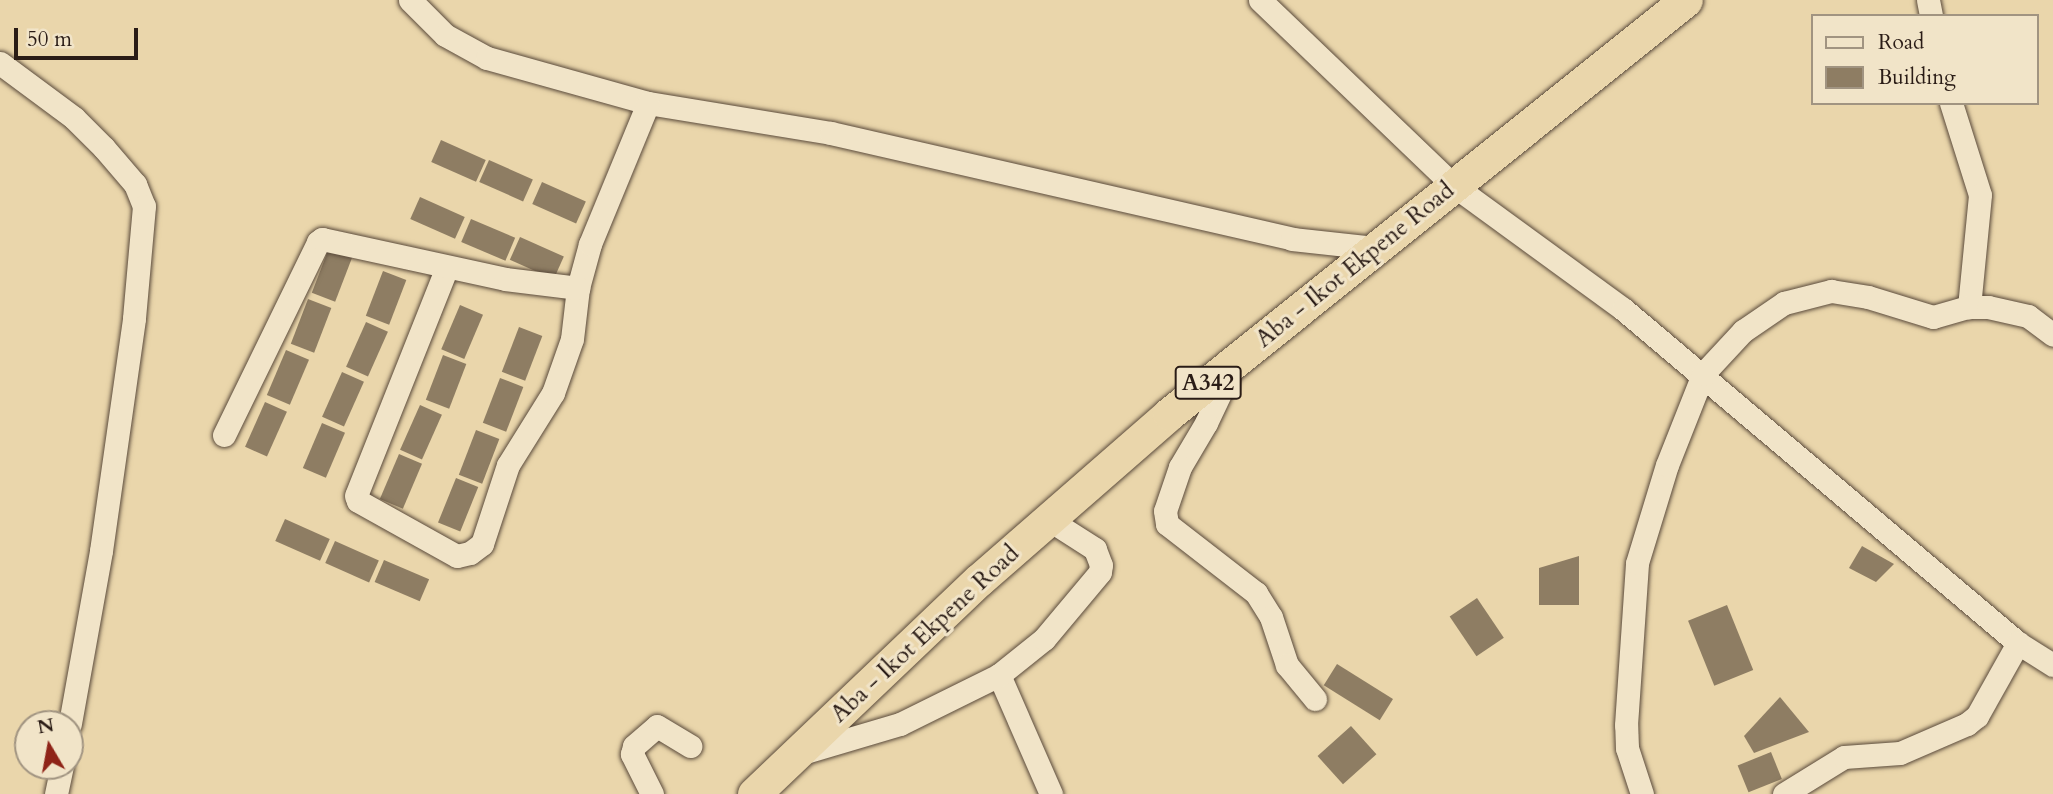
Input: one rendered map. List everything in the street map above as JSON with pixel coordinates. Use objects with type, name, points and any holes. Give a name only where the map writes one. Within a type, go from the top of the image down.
[{"type":"highway","name":"Aba - Ikot Ekpene Road","points":[[754,794],[979,580],[1048,519],[1375,248],[1686,0]]},
{"type":"street","points":[[410,0],[445,35],[487,58],[648,103],[831,133],[1292,239],[1375,248]]},
{"type":"street","points":[[1270,3],[1454,185],[1622,309],[1703,374],[2018,643],[2053,665]]},
{"type":"street","points":[[0,63],[74,118],[135,184],[144,206],[128,360],[101,551],[73,710]]},
{"type":"street","points":[[447,267],[356,496],[358,501],[457,556],[470,553],[482,544],[508,465],[553,393],[572,339],[578,288],[590,244],[648,103]]},
{"type":"street","points":[[1952,105],[1980,195],[1969,307]]},
{"type":"street","points":[[225,435],[318,242],[327,239],[505,279],[578,288]]},
{"type":"street","points":[[1642,794],[1627,748],[1626,725],[1637,563],[1667,465],[1703,374],[1743,331],[1784,303],[1831,291],[1868,297],[1933,317],[1969,307],[1988,307],[2028,316],[2053,335]]},
{"type":"street","points":[[1235,362],[1206,422],[1180,467],[1165,511],[1167,524],[1256,593],[1271,617],[1287,665],[1315,699]]},
{"type":"street","points":[[798,754],[891,727],[999,675],[1044,639],[1100,572],[1100,556],[1095,549],[1048,519]]},
{"type":"street","points":[[1784,794],[1844,757],[1900,752],[1967,724],[1977,716],[2018,643]]},
{"type":"street","points":[[999,675],[1051,794]]},
{"type":"street","points":[[652,794],[632,754],[634,746],[657,726],[690,746]]},
{"type":"building","points":[[441,140],[486,160],[476,182],[431,162]]},
{"type":"building","points":[[489,160],[533,180],[523,201],[479,182]]},
{"type":"building","points":[[542,182],[586,202],[576,223],[532,204]]},
{"type":"building","points":[[420,197],[465,217],[455,239],[410,219]]},
{"type":"building","points":[[471,219],[515,238],[505,261],[461,242]]},
{"type":"building","points":[[520,237],[564,257],[554,279],[510,260]]},
{"type":"building","points":[[329,248],[352,257],[335,302],[312,293]]},
{"type":"building","points":[[383,271],[406,280],[389,325],[366,316]]},
{"type":"building","points":[[308,299],[331,308],[314,353],[291,344]]},
{"type":"building","points":[[460,305],[483,315],[464,359],[441,349]]},
{"type":"building","points":[[366,322],[388,332],[368,377],[346,367]]},
{"type":"building","points":[[519,327],[542,336],[525,381],[502,372]]},
{"type":"building","points":[[286,350],[309,360],[290,405],[267,395]]},
{"type":"building","points":[[443,355],[466,364],[449,409],[426,400]]},
{"type":"building","points":[[342,372],[364,382],[344,427],[322,417]]},
{"type":"building","points":[[500,378],[523,387],[506,432],[483,423]]},
{"type":"building","points":[[265,402],[287,412],[267,457],[245,447]]},
{"type":"building","points":[[420,405],[442,415],[422,460],[400,450]]},
{"type":"building","points":[[322,423],[345,433],[326,478],[303,468]]},
{"type":"building","points":[[476,430],[499,439],[482,484],[459,475]]},
{"type":"building","points":[[399,454],[422,464],[403,509],[380,499]]},
{"type":"building","points":[[456,478],[478,487],[460,531],[438,523]]},
{"type":"building","points":[[285,519],[330,539],[320,561],[275,541]]},
{"type":"building","points":[[335,541],[379,561],[369,582],[325,563]]},
{"type":"building","points":[[1862,546],[1894,564],[1876,582],[1849,568]]},
{"type":"building","points":[[1579,556],[1579,605],[1539,605],[1539,568]]},
{"type":"building","points":[[384,560],[429,579],[420,601],[375,582]]},
{"type":"building","points":[[1477,598],[1504,638],[1476,656],[1450,616]]},
{"type":"building","points":[[1727,605],[1753,670],[1714,686],[1688,621]]},
{"type":"building","points":[[1337,664],[1393,699],[1380,720],[1324,685]]},
{"type":"building","points":[[1780,697],[1809,732],[1754,753],[1744,736]]},
{"type":"building","points":[[1351,726],[1376,754],[1343,784],[1318,756]]},
{"type":"building","points":[[1771,752],[1782,779],[1748,792],[1738,765]]}]
